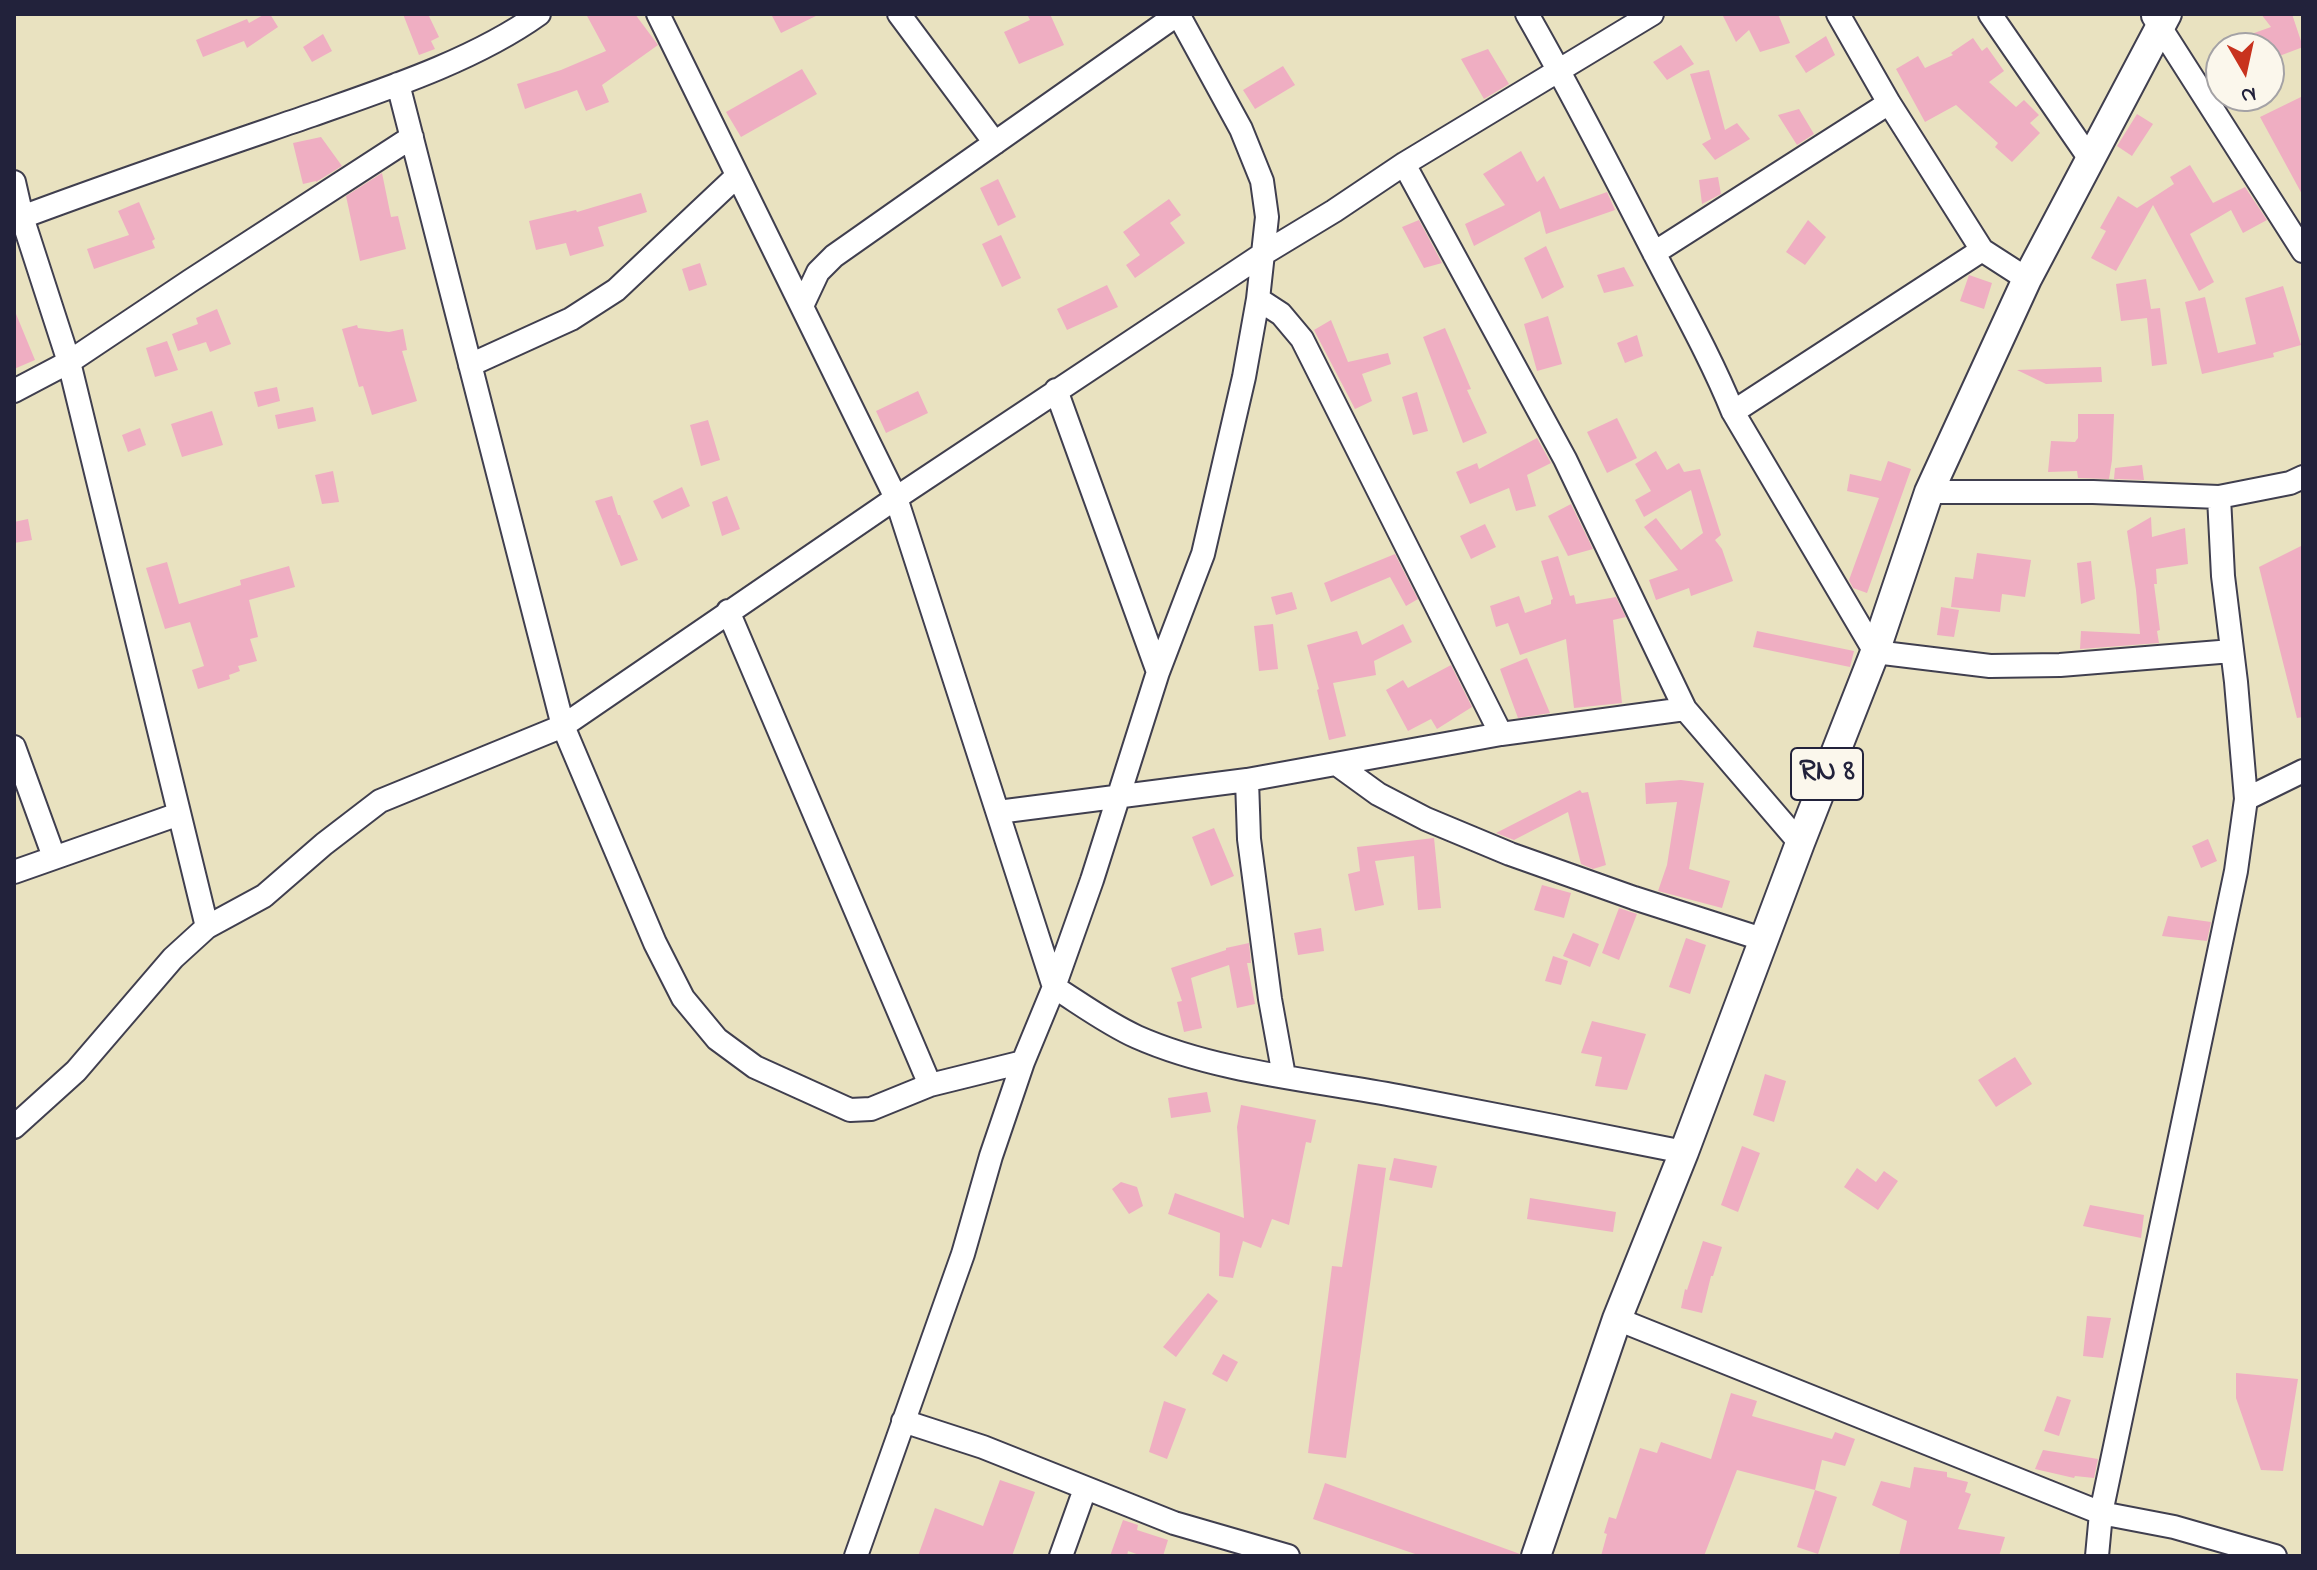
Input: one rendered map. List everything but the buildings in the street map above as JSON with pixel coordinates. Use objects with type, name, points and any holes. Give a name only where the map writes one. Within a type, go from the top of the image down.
[{"type":"main road","name":"RN 8","points":[[1536,1556],[1617,1319],[1875,652],[1929,492],[2027,279],[2160,18]]},
{"type":"street","points":[[18,219],[398,84],[493,42],[539,14]]},
{"type":"street","points":[[658,14],[896,498],[1054,987],[1136,1037],[1202,1058],[1252,1071],[1684,1152]]},
{"type":"street","points":[[899,14],[995,143]]},
{"type":"street","points":[[802,306],[818,272],[834,256],[1178,14],[1241,129],[1262,181],[1267,217],[1258,299],[1244,377],[1203,554],[1158,672],[1092,880],[1023,1062],[991,1156],[963,1254],[856,1556]]},
{"type":"street","points":[[1527,14],[1560,71],[1719,379],[1733,412],[1875,652],[1990,666],[2060,665],[2232,651]]},
{"type":"street","points":[[14,1127],[76,1071],[173,958],[207,927],[264,896],[380,801],[563,726],[728,611],[1263,254],[1404,164],[1652,14]]},
{"type":"street","points":[[1838,14],[1889,103],[1982,250],[2027,279]]},
{"type":"street","points":[[1990,14],[2090,159]]},
{"type":"street","points":[[2160,18],[2303,251]]},
{"type":"street","points":[[398,84],[563,726],[655,943],[683,998],[717,1039],[755,1067],[850,1110],[871,1109],[930,1085],[1023,1062]]},
{"type":"street","points":[[1654,253],[1889,103]]},
{"type":"street","points":[[14,391],[69,362],[412,137]]},
{"type":"street","points":[[1404,164],[1565,459],[1685,709],[1800,843]]},
{"type":"street","points":[[470,365],[571,319],[616,290],[737,176]]},
{"type":"street","points":[[14,182],[18,219],[69,362],[207,927]]},
{"type":"street","points":[[1733,412],[1982,250]]},
{"type":"street","points":[[1258,299],[1281,314],[1302,339],[1501,734]]},
{"type":"street","points":[[1056,390],[1158,672]]},
{"type":"street","points":[[1929,492],[2093,492],[2219,497],[2290,483],[2303,477]]},
{"type":"street","points":[[2097,1556],[2101,1513],[2236,871],[2246,799],[2223,576],[2219,497]]},
{"type":"street","points":[[728,611],[930,1085]]},
{"type":"street","points":[[998,812],[1247,780],[1501,734],[1685,709]]},
{"type":"street","points":[[14,747],[54,857]]},
{"type":"street","points":[[1338,765],[1378,794],[1426,819],[1510,854],[1765,940]]},
{"type":"street","points":[[2246,799],[2303,771]]},
{"type":"street","points":[[1247,780],[1249,839],[1270,999],[1284,1076]]},
{"type":"street","points":[[14,872],[179,814]]},
{"type":"street","points":[[1617,1319],[2101,1513],[2174,1527],[2275,1556]]},
{"type":"street","points":[[903,1421],[983,1447],[1174,1523],[1285,1555]]},
{"type":"street","points":[[1061,1556],[1085,1489]]}]
